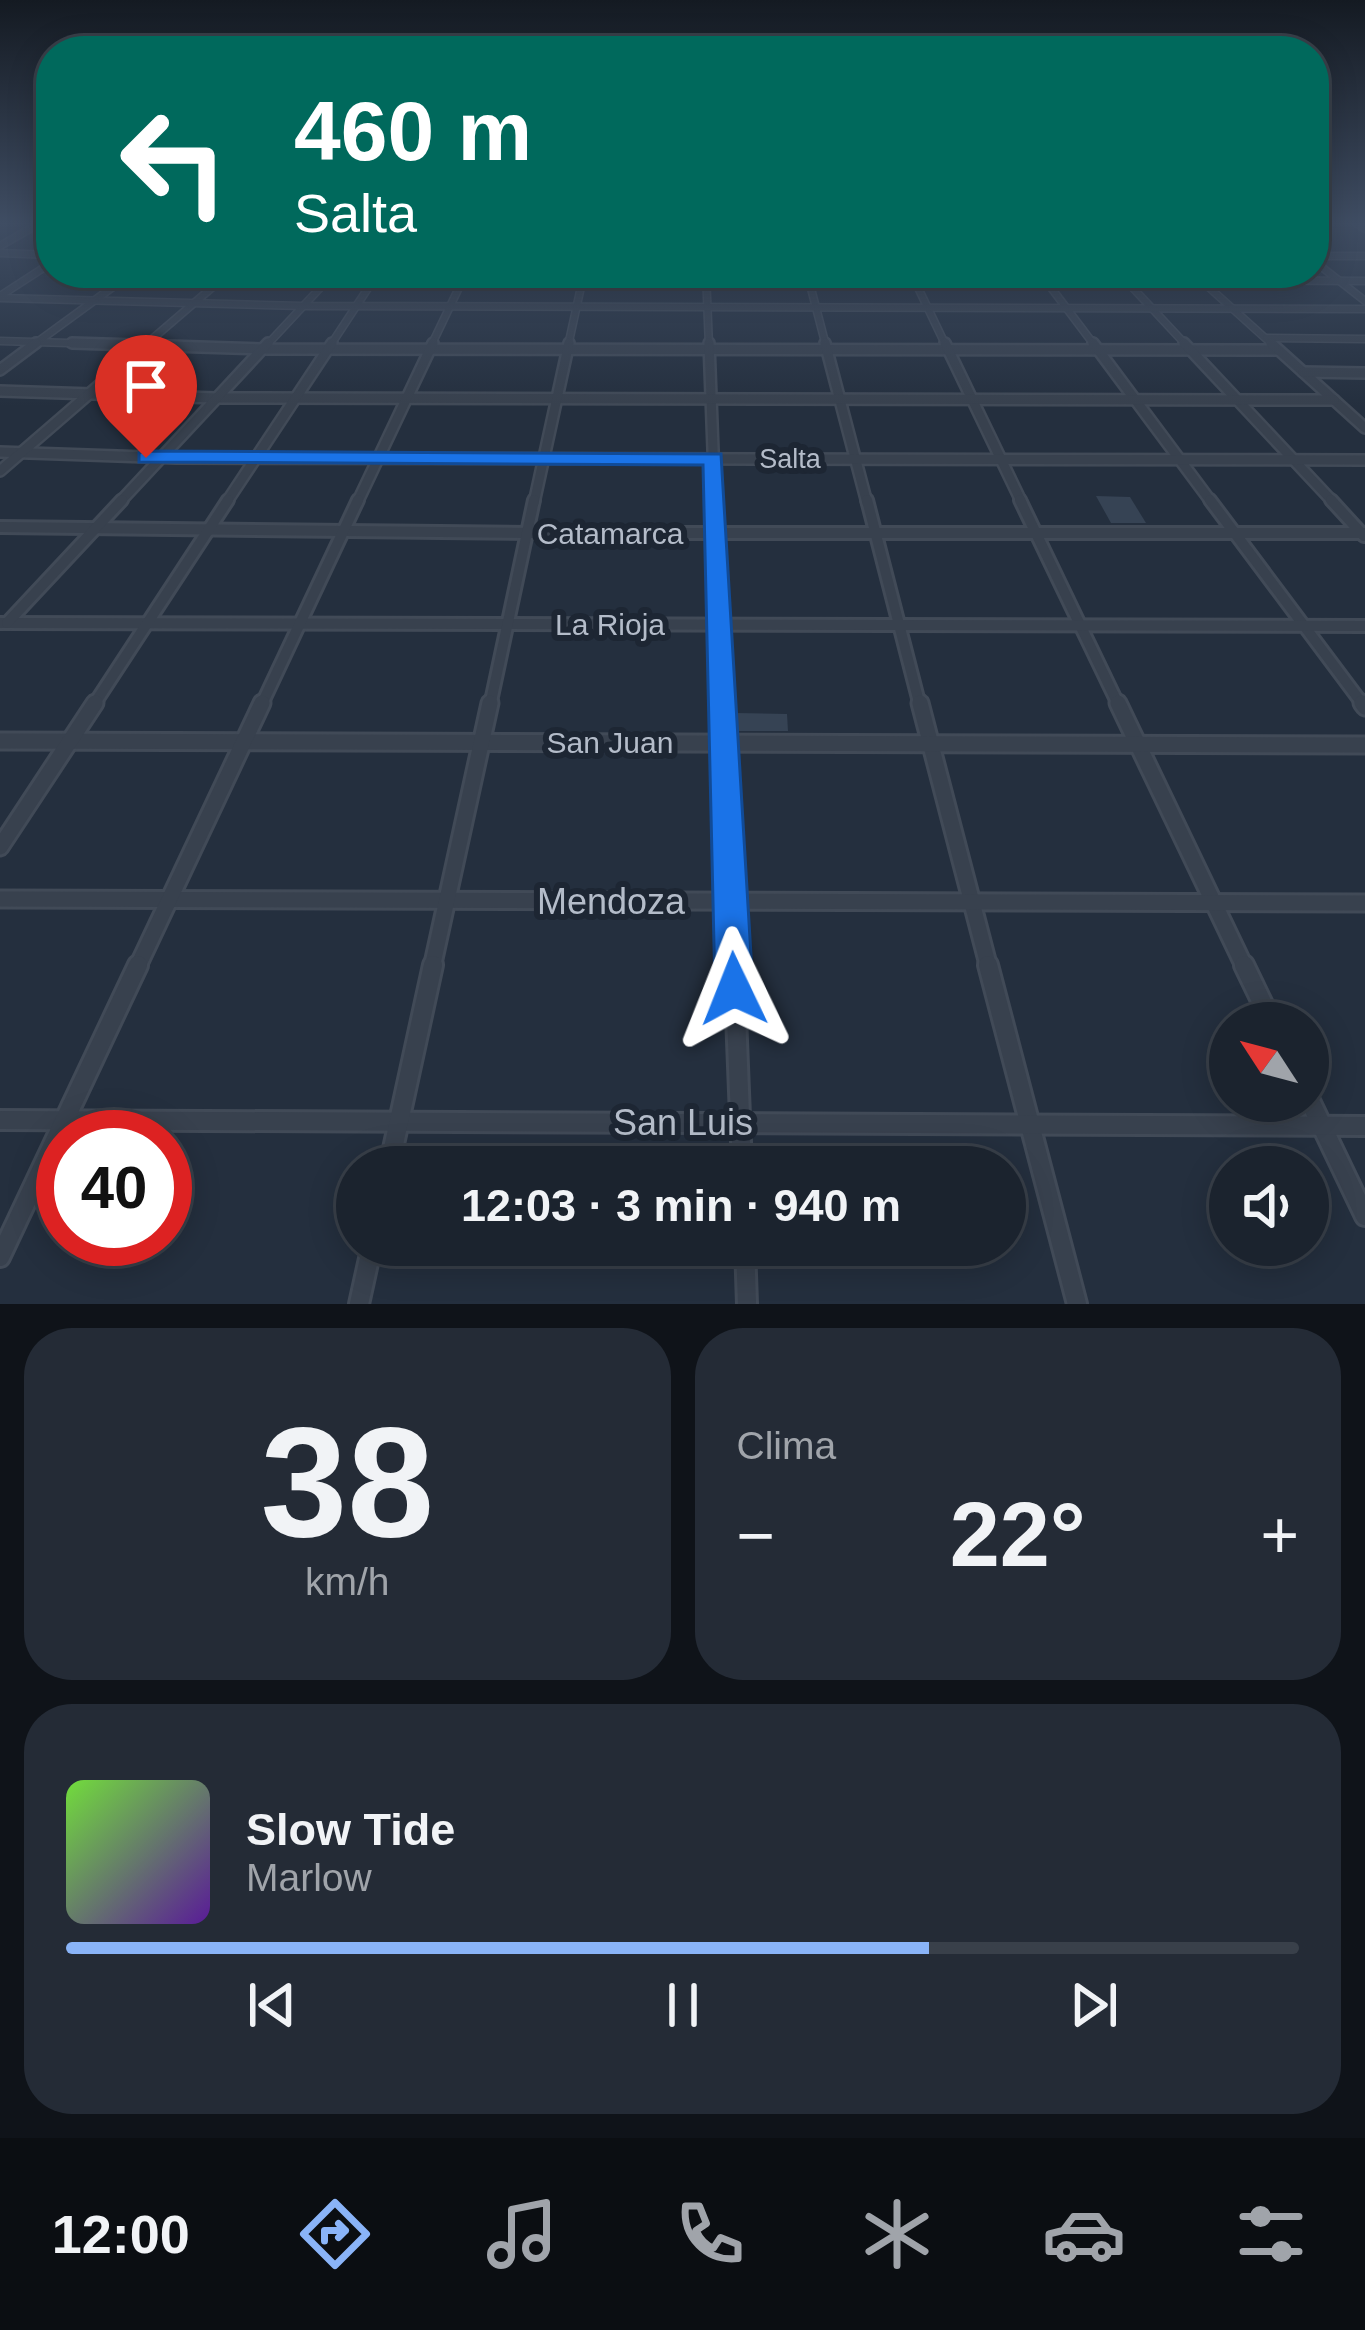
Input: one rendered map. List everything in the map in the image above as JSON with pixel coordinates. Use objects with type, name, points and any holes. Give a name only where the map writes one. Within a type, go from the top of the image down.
[{"type":"street","points":[[1342,284],[1365,305]]},
{"type":"street","points":[[0,370],[111,288]]},
{"type":"street","points":[[0,471],[212,288]]},
{"type":"street","points":[[2,626],[319,288]]},
{"type":"street","points":[[0,847],[368,288]]},
{"type":"street","points":[[70,1110],[459,288]]},
{"type":"street","points":[[394,1146],[581,288]]},
{"type":"street","points":[[707,288],[741,1146]]},
{"type":"street","points":[[811,288],[1077,1304]]},
{"type":"street","points":[[918,288],[1262,1002]]},
{"type":"street","points":[[1051,288],[1365,707]]},
{"type":"street","points":[[1133,288],[1364,535]]},
{"type":"street","points":[[1209,288],[1365,428]]},
{"type":"street","points":[[0,297],[450,307],[1365,305]]},
{"type":"street","points":[[1265,338],[1365,339]]},
{"type":"street","points":[[0,341],[263,349],[1278,350]]},
{"type":"street","points":[[1303,372],[1365,373]]},
{"type":"street","points":[[0,391],[216,398],[1334,400]]},
{"type":"street","points":[[1344,410],[1365,410]]},
{"type":"street","name":"Salta","points":[[0,452],[160,458],[1365,460]]},
{"type":"street","name":"Catamarca","points":[[0,527],[1364,535]]},
{"type":"street","name":"La Rioja","points":[[2,626],[1365,626]]},
{"type":"street","name":"San Juan","points":[[0,741],[1365,745]]},
{"type":"street","name":"Mendoza","points":[[0,898],[1365,903]]},
{"type":"street","name":"San Luis","points":[[0,1120],[36,1120]]},
{"type":"street","name":"San Luis","points":[[192,1121],[1365,1126]]},
{"type":"street","points":[[1320,1122],[1365,1216]]},
{"type":"street","points":[[0,1258],[36,1182]]},
{"type":"street","points":[[359,1304],[367,1266]]},
{"type":"street","points":[[746,1266],[747,1304]]},
{"type":"building","points":[[1096,496],[1130,497],[1146,523],[1111,523]]},
{"type":"building","points":[[735,713],[787,714],[788,731],[736,731]]},
{"type":"route","points":[[146,458],[714,459],[734,989]]}]
